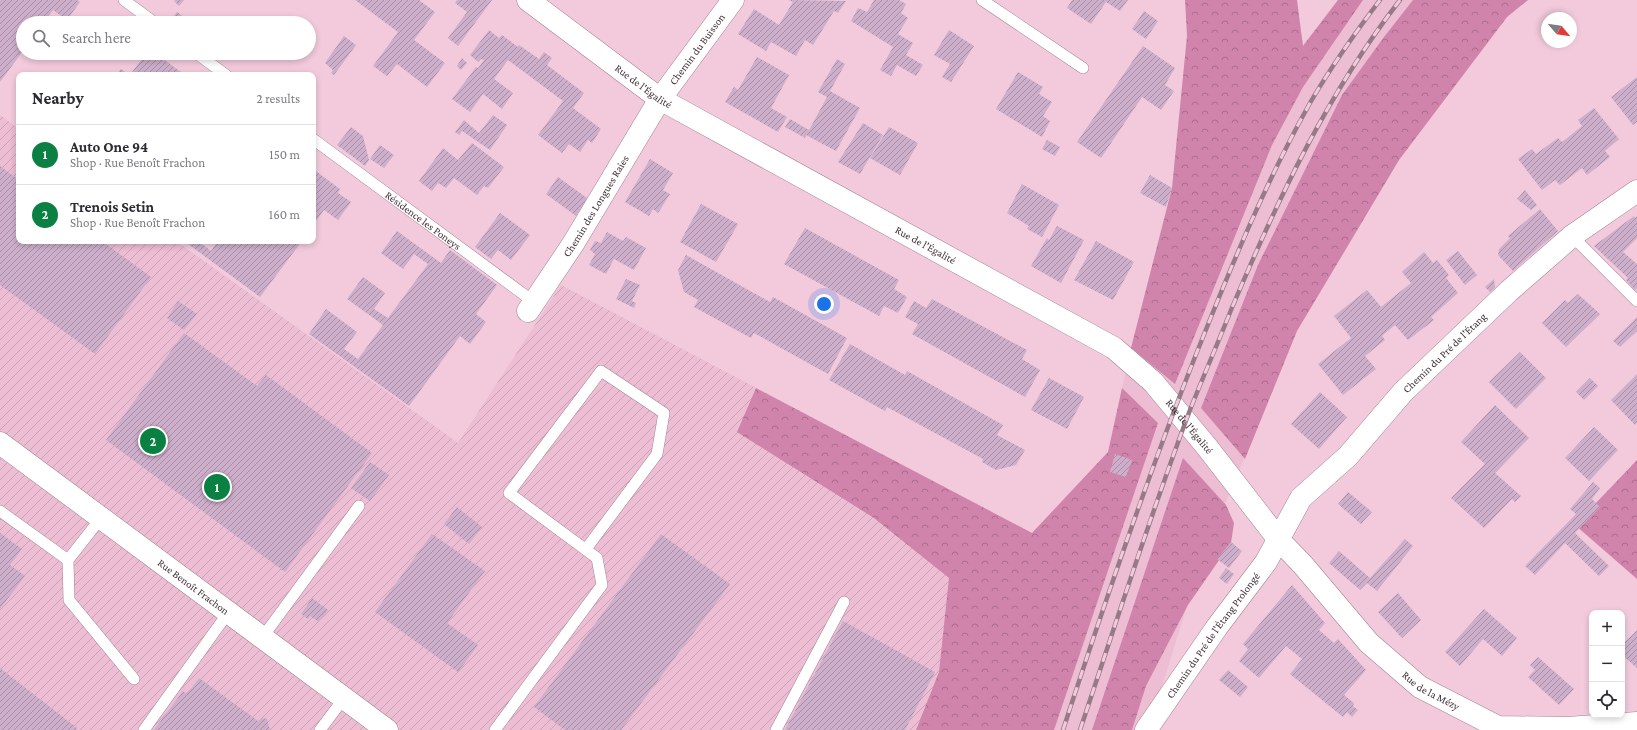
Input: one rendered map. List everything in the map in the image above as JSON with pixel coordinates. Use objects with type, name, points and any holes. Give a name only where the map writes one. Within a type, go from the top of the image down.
[{"type":"street","name":"Rue de l'Égalité","points":[[528,0],[660,99],[1114,348],[1153,382],[1207,447],[1279,540]]},
{"type":"street","name":"Chemin du Buisson","points":[[660,99],[733,0]]},
{"type":"street","name":"Chemin des Longues Raies","points":[[531,306],[573,244],[660,99]]},
{"type":"street","name":"Chemin du Pré de l'Étang","points":[[1279,540],[1301,498],[1348,456],[1403,392],[1509,291],[1572,236],[1637,191]]},
{"type":"street","name":"Rue Benoît Frachon","points":[[0,443],[386,730]]},
{"type":"street","name":"Rue de la Mézy","points":[[1279,540],[1303,565],[1368,643],[1420,687],[1498,726],[1568,728],[1637,723]]},
{"type":"street","name":"Chemin du Pré de l'Étang Prolongé","points":[[1146,730],[1216,627],[1266,562],[1279,540]]},
{"type":"lane","points":[[124,0],[146,16]]},
{"type":"lane","points":[[982,0],[1083,68]]},
{"type":"lane","points":[[206,60],[222,72]]},
{"type":"lane","name":"Résidence les Poneys","points":[[316,141],[531,306]]},
{"type":"lane","points":[[1572,236],[1637,301]]},
{"type":"lane","points":[[495,730],[602,585],[597,558],[586,550],[509,493],[601,371],[664,413],[657,454],[586,550]]},
{"type":"lane","points":[[262,638],[358,506]]},
{"type":"lane","points":[[0,511],[68,560]]},
{"type":"lane","points":[[101,518],[68,560],[69,600],[134,679]]},
{"type":"lane","points":[[776,730],[844,602]]},
{"type":"lane","points":[[144,730],[228,613]]},
{"type":"lane","points":[[320,730],[344,698]]},
{"type":"shaded area","points":[[1338,0],[1528,0],[1507,17],[1399,160],[1297,331],[1201,562],[1148,730],[978,730],[1032,533],[1108,452],[1131,348],[1172,188],[1187,36],[1302,46]]},
{"type":"shaded area","points":[[0,115],[16,127],[16,244],[180,244],[458,443],[561,285],[1032,533],[978,730],[0,730]]},
{"type":"green space","points":[[1185,0],[1297,0],[1303,46],[1338,0],[1363,0],[1303,87],[1272,145],[1175,384],[1131,348],[1172,188],[1187,36]]},
{"type":"green space","points":[[1413,0],[1528,0],[1507,17],[1399,160],[1297,331],[1245,459],[1201,408],[1258,265],[1342,95]]},
{"type":"green space","points":[[756,388],[1032,533],[1108,452],[1122,388],[1158,423],[1054,730],[916,730],[939,672],[949,578],[874,518],[737,432]]},
{"type":"green space","points":[[1183,458],[1226,505],[1234,523],[1231,543],[1188,605],[1146,686],[1132,730],[1092,730]]},
{"type":"green space","points":[[1637,460],[1637,579],[1575,525]]},
{"type":"building","points":[[0,0],[77,0],[80,2],[70,16],[61,16],[53,10],[49,16],[16,16],[16,60],[0,82]]},
{"type":"building","points":[[184,0],[179,6],[174,1]]},
{"type":"building","points":[[355,0],[419,0],[435,12],[414,40],[445,63],[427,87],[397,64],[387,76],[373,66],[398,32]]},
{"type":"building","points":[[457,0],[492,0],[458,46],[448,38],[467,12],[455,3]]},
{"type":"building","points":[[789,0],[846,1],[838,13],[834,11],[813,45],[805,40],[796,56],[771,42],[766,51],[738,34],[754,9],[779,25],[793,2]]},
{"type":"building","points":[[874,0],[899,0],[906,4],[901,13],[908,18],[898,34],[913,43],[906,55],[923,65],[916,76],[897,65],[891,76],[880,70],[893,47],[851,21],[858,8],[867,12]]},
{"type":"building","points":[[1072,0],[1128,0],[1120,11],[1106,2],[1091,24],[1067,8]]},
{"type":"building","points":[[1144,11],[1158,21],[1146,39],[1132,29]]},
{"type":"building","points":[[177,12],[182,16],[174,16]]},
{"type":"building","points":[[489,30],[499,38],[502,35],[518,47],[519,45],[539,59],[544,52],[552,58],[547,65],[584,93],[573,108],[601,129],[592,143],[588,140],[580,152],[569,144],[562,153],[538,135],[563,101],[508,60],[494,79],[513,93],[502,109],[483,94],[470,112],[452,99],[476,67],[478,68],[484,60],[481,59],[478,62],[470,55]]},
{"type":"building","points":[[949,30],[974,46],[951,82],[942,77],[950,64],[934,55]]},
{"type":"building","points":[[344,36],[356,45],[334,75],[331,73],[333,70],[325,63]]},
{"type":"building","points":[[1143,46],[1175,68],[1165,85],[1174,91],[1161,110],[1142,97],[1101,158],[1077,142]]},
{"type":"building","points":[[757,57],[789,75],[771,108],[787,117],[778,132],[725,102],[734,87],[738,90]]},
{"type":"building","points":[[462,58],[467,63],[461,70],[457,66]]},
{"type":"building","points":[[837,59],[845,64],[830,91],[860,108],[836,151],[806,135],[805,138],[785,127],[790,119],[809,130],[827,97],[818,92]]},
{"type":"building","points":[[141,60],[165,60],[181,72],[132,72]]},
{"type":"building","points":[[1018,72],[1043,87],[1039,94],[1052,102],[1043,116],[1050,121],[1042,137],[996,109]]},
{"type":"building","points":[[1637,77],[1637,122],[1633,125],[1611,97]]},
{"type":"building","points":[[1594,108],[1619,139],[1605,151],[1610,157],[1587,175],[1582,168],[1560,185],[1555,180],[1542,190],[1518,159],[1532,149],[1536,154],[1558,138],[1562,142],[1582,126],[1578,120]]},
{"type":"building","points":[[493,115],[507,125],[490,150],[462,131],[459,135],[455,132],[464,120],[479,133]]},
{"type":"building","points":[[863,123],[883,135],[860,174],[838,162]]},
{"type":"building","points":[[351,127],[363,136],[369,160],[365,166],[337,145]]},
{"type":"building","points":[[889,127],[918,143],[900,175],[870,158]]},
{"type":"building","points":[[1047,140],[1060,147],[1055,156],[1042,149]]},
{"type":"building","points":[[472,143],[504,167],[488,188],[484,186],[477,195],[454,178],[446,188],[438,183],[432,191],[419,181],[443,148],[458,160]]},
{"type":"building","points":[[380,145],[394,155],[384,168],[370,159]]},
{"type":"building","points":[[650,159],[673,173],[663,190],[670,194],[658,213],[653,209],[649,216],[625,202]]},
{"type":"building","points":[[0,166],[16,178],[16,244],[106,244],[151,277],[95,354],[0,285]]},
{"type":"building","points":[[316,171],[340,189],[338,193],[351,202],[338,220],[324,210],[316,221]]},
{"type":"building","points":[[1150,175],[1172,188],[1166,207],[1140,193]]},
{"type":"building","points":[[558,177],[587,198],[576,216],[546,194]]},
{"type":"building","points":[[1022,184],[1059,205],[1042,237],[1027,229],[1029,226],[1007,213]]},
{"type":"building","points":[[1525,190],[1537,205],[1531,210],[1517,199]]},
{"type":"building","points":[[701,204],[738,224],[716,262],[680,242]]},
{"type":"building","points":[[1540,209],[1558,231],[1513,271],[1498,255],[1499,249],[1510,238],[1508,236]]},
{"type":"building","points":[[500,213],[530,235],[511,260],[498,250],[491,259],[475,247]]},
{"type":"building","points":[[1634,216],[1635,218],[1637,216],[1637,238],[1623,252],[1637,264],[1637,288],[1635,290],[1626,280],[1628,278],[1594,246]]},
{"type":"building","points":[[1057,226],[1084,240],[1061,283],[1031,266],[1047,238],[1049,240]]},
{"type":"building","points":[[805,228],[899,280],[894,289],[907,297],[898,313],[884,306],[879,316],[784,264]]},
{"type":"building","points":[[397,231],[441,263],[450,250],[497,285],[476,314],[486,322],[470,344],[460,336],[409,406],[309,334],[326,309],[357,332],[344,349],[358,359],[383,325],[347,299],[363,277],[385,293],[374,309],[388,318],[428,264],[414,254],[403,269],[381,253]]},
{"type":"building","points":[[607,232],[623,241],[626,237],[646,248],[634,270],[614,259],[606,274],[589,265],[595,254],[590,250],[595,241],[601,243]]},
{"type":"building","points":[[1096,241],[1134,262],[1113,300],[1074,280]]},
{"type":"building","points":[[188,244],[202,244],[211,251],[216,244],[300,244],[260,297]]},
{"type":"building","points":[[1458,251],[1477,275],[1465,285],[1446,260]]},
{"type":"building","points":[[1424,252],[1433,263],[1437,260],[1449,275],[1446,278],[1458,293],[1431,317],[1434,320],[1408,340],[1395,325],[1382,336],[1385,340],[1365,356],[1376,369],[1343,395],[1318,364],[1351,338],[1334,316],[1367,290],[1381,307],[1411,283],[1402,272]]},
{"type":"building","points":[[686,255],[770,302],[773,297],[847,338],[828,374],[754,333],[751,338],[694,307],[698,300],[684,292],[678,270]]},
{"type":"building","points":[[626,279],[640,285],[632,301],[636,303],[634,308],[616,299]]},
{"type":"building","points":[[1494,279],[1495,287],[1490,292],[1485,287]]},
{"type":"building","points":[[1578,294],[1600,314],[1566,347],[1542,323],[1565,300],[1568,303]]},
{"type":"building","points":[[932,299],[1027,350],[1022,359],[1040,370],[1025,397],[912,334],[918,324],[905,317],[914,301],[926,308]]},
{"type":"building","points":[[178,301],[197,314],[184,330],[167,318]]},
{"type":"building","points":[[1637,317],[1637,331],[1620,347],[1613,341]]},
{"type":"building","points":[[184,333],[257,386],[266,375],[372,453],[285,572],[106,440]]},
{"type":"building","points":[[850,344],[905,375],[907,371],[1003,425],[997,435],[1025,450],[1016,465],[996,470],[982,462],[983,459],[887,407],[885,411],[829,380]]},
{"type":"building","points":[[1520,352],[1546,378],[1516,409],[1489,382]]},
{"type":"building","points":[[1637,374],[1637,422],[1635,425],[1611,400]]},
{"type":"building","points":[[1049,378],[1084,397],[1067,429],[1031,410]]},
{"type":"building","points":[[1590,378],[1598,386],[1584,400],[1576,392]]},
{"type":"building","points":[[1320,392],[1347,417],[1319,449],[1291,424]]},
{"type":"building","points":[[1495,405],[1529,438],[1495,473],[1521,496],[1515,502],[1512,499],[1484,528],[1451,498],[1485,464],[1461,442]]},
{"type":"building","points":[[1594,427],[1618,450],[1589,481],[1565,458]]},
{"type":"building","points":[[1115,454],[1132,460],[1126,477],[1110,472]]},
{"type":"building","points":[[370,462],[389,475],[370,501],[351,488]]},
{"type":"building","points":[[1593,482],[1600,488],[1592,499],[1600,507],[1575,533],[1609,566],[1599,576],[1565,543],[1535,575],[1525,566],[1576,514],[1570,509]]},
{"type":"building","points":[[1348,492],[1372,512],[1361,524],[1338,504]]},
{"type":"building","points":[[457,507],[482,527],[469,544],[444,524]]},
{"type":"building","points":[[0,533],[22,549],[10,565],[25,576],[0,609]]},
{"type":"building","points":[[432,534],[485,571],[447,623],[478,645],[458,672],[375,612]]},
{"type":"building","points":[[661,534],[730,584],[621,730],[565,730],[534,707]]},
{"type":"building","points":[[1405,539],[1413,546],[1377,591],[1367,583],[1360,590],[1329,563],[1339,551],[1370,578]]},
{"type":"building","points":[[1231,542],[1242,551],[1229,568],[1217,559]]},
{"type":"building","points":[[1226,568],[1234,574],[1227,584],[1219,578]]},
{"type":"building","points":[[1292,585],[1325,623],[1319,630],[1334,643],[1338,639],[1366,670],[1344,695],[1354,703],[1353,706],[1358,710],[1352,717],[1347,712],[1343,717],[1290,674],[1302,659],[1286,646],[1259,678],[1239,661],[1248,649],[1243,644]]},
{"type":"building","points":[[1398,593],[1421,620],[1402,638],[1378,612]]},
{"type":"building","points":[[312,598],[328,610],[319,622],[310,616],[308,619],[301,614]]},
{"type":"building","points":[[1484,609],[1517,638],[1502,656],[1483,639],[1460,666],[1445,652]]},
{"type":"building","points":[[843,621],[935,672],[905,730],[785,730]]},
{"type":"building","points":[[1637,630],[1637,668],[1625,658],[1625,642]]},
{"type":"building","points":[[1538,657],[1574,689],[1559,705],[1528,677],[1535,670],[1530,665]]},
{"type":"building","points":[[0,668],[77,728],[76,730],[0,730]]},
{"type":"building","points":[[1228,670],[1248,687],[1240,697],[1219,680]]},
{"type":"building","points":[[199,678],[258,721],[263,718],[267,719],[270,730],[154,730],[183,691],[187,694]]},
{"type":"railway","points":[[1063,730],[1112,582],[1147,483],[1215,307],[1240,248],[1266,189],[1310,103],[1326,76],[1380,0]]},
{"type":"railway","points":[[1080,730],[1175,450],[1248,269],[1305,149],[1349,73],[1400,0]]},
{"type":"place","name":"Trenois Setin","points":[[153,441]]},
{"type":"place","name":"Auto One 94","points":[[217,487]]}]
